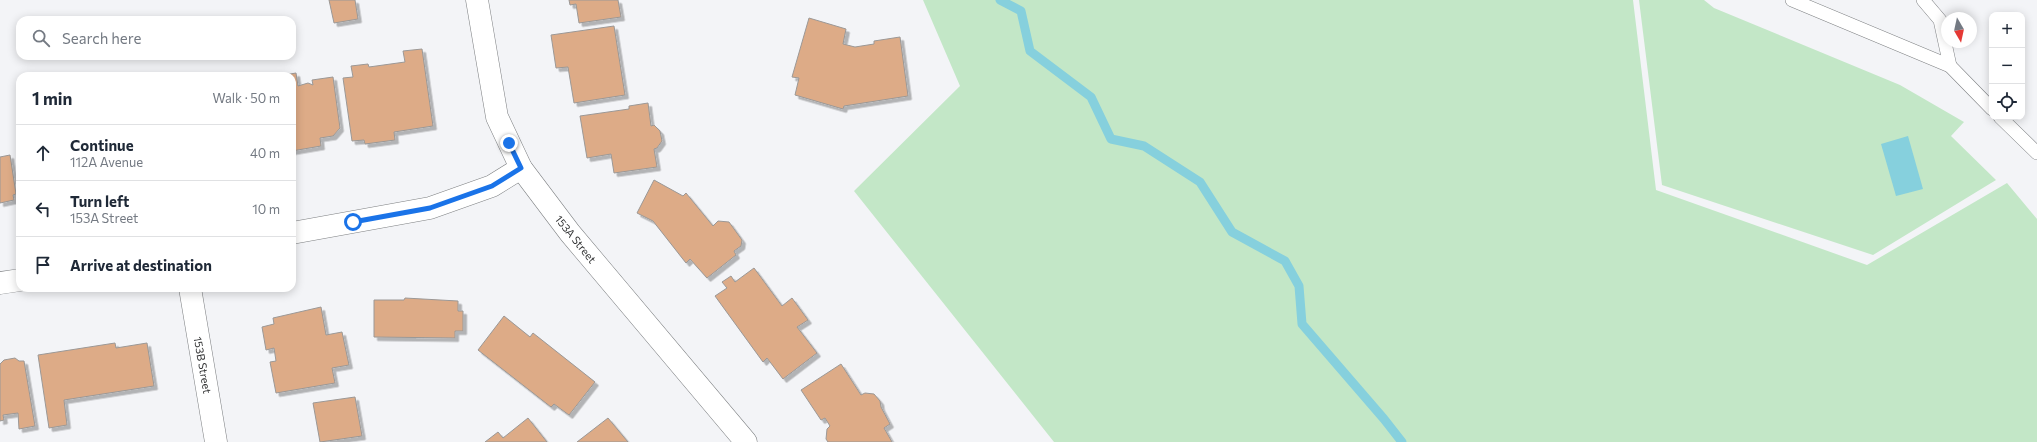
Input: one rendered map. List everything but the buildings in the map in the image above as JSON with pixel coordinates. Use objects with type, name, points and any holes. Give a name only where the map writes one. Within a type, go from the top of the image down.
[{"type":"street","name":"153A Street","points":[[476,0],[497,117],[521,168],[570,233],[746,442]]},
{"type":"street","points":[[296,232],[430,208],[492,186],[521,168]]},
{"type":"street","points":[[0,283],[16,281]]},
{"type":"street","name":"153B Street","points":[[191,292],[216,442]]},
{"type":"lane","points":[[1792,0],[1950,66],[1989,106]]},
{"type":"lane","points":[[1923,0],[1940,20],[1950,66]]},
{"type":"lane","points":[[2003,120],[2037,153]]},
{"type":"green space","points":[[923,0],[1633,0],[1656,190],[1867,265],[2007,183],[2037,219],[2037,442],[1054,442],[854,191],[960,86]]},
{"type":"green space","points":[[1639,0],[1704,0],[1714,8],[1900,85],[1964,122],[1951,136],[1996,180],[1873,255],[1662,185]]},
{"type":"water","points":[[1908,136],[1923,189],[1896,196],[1881,144]]},
{"type":"waterway","points":[[1000,0],[1021,11],[1030,51],[1091,97],[1111,139],[1144,146],[1200,182],[1232,232],[1285,261],[1299,286],[1302,324],[1402,442]]},
{"type":"route","points":[[353,222],[430,208],[492,186],[521,168],[509,143]]}]
